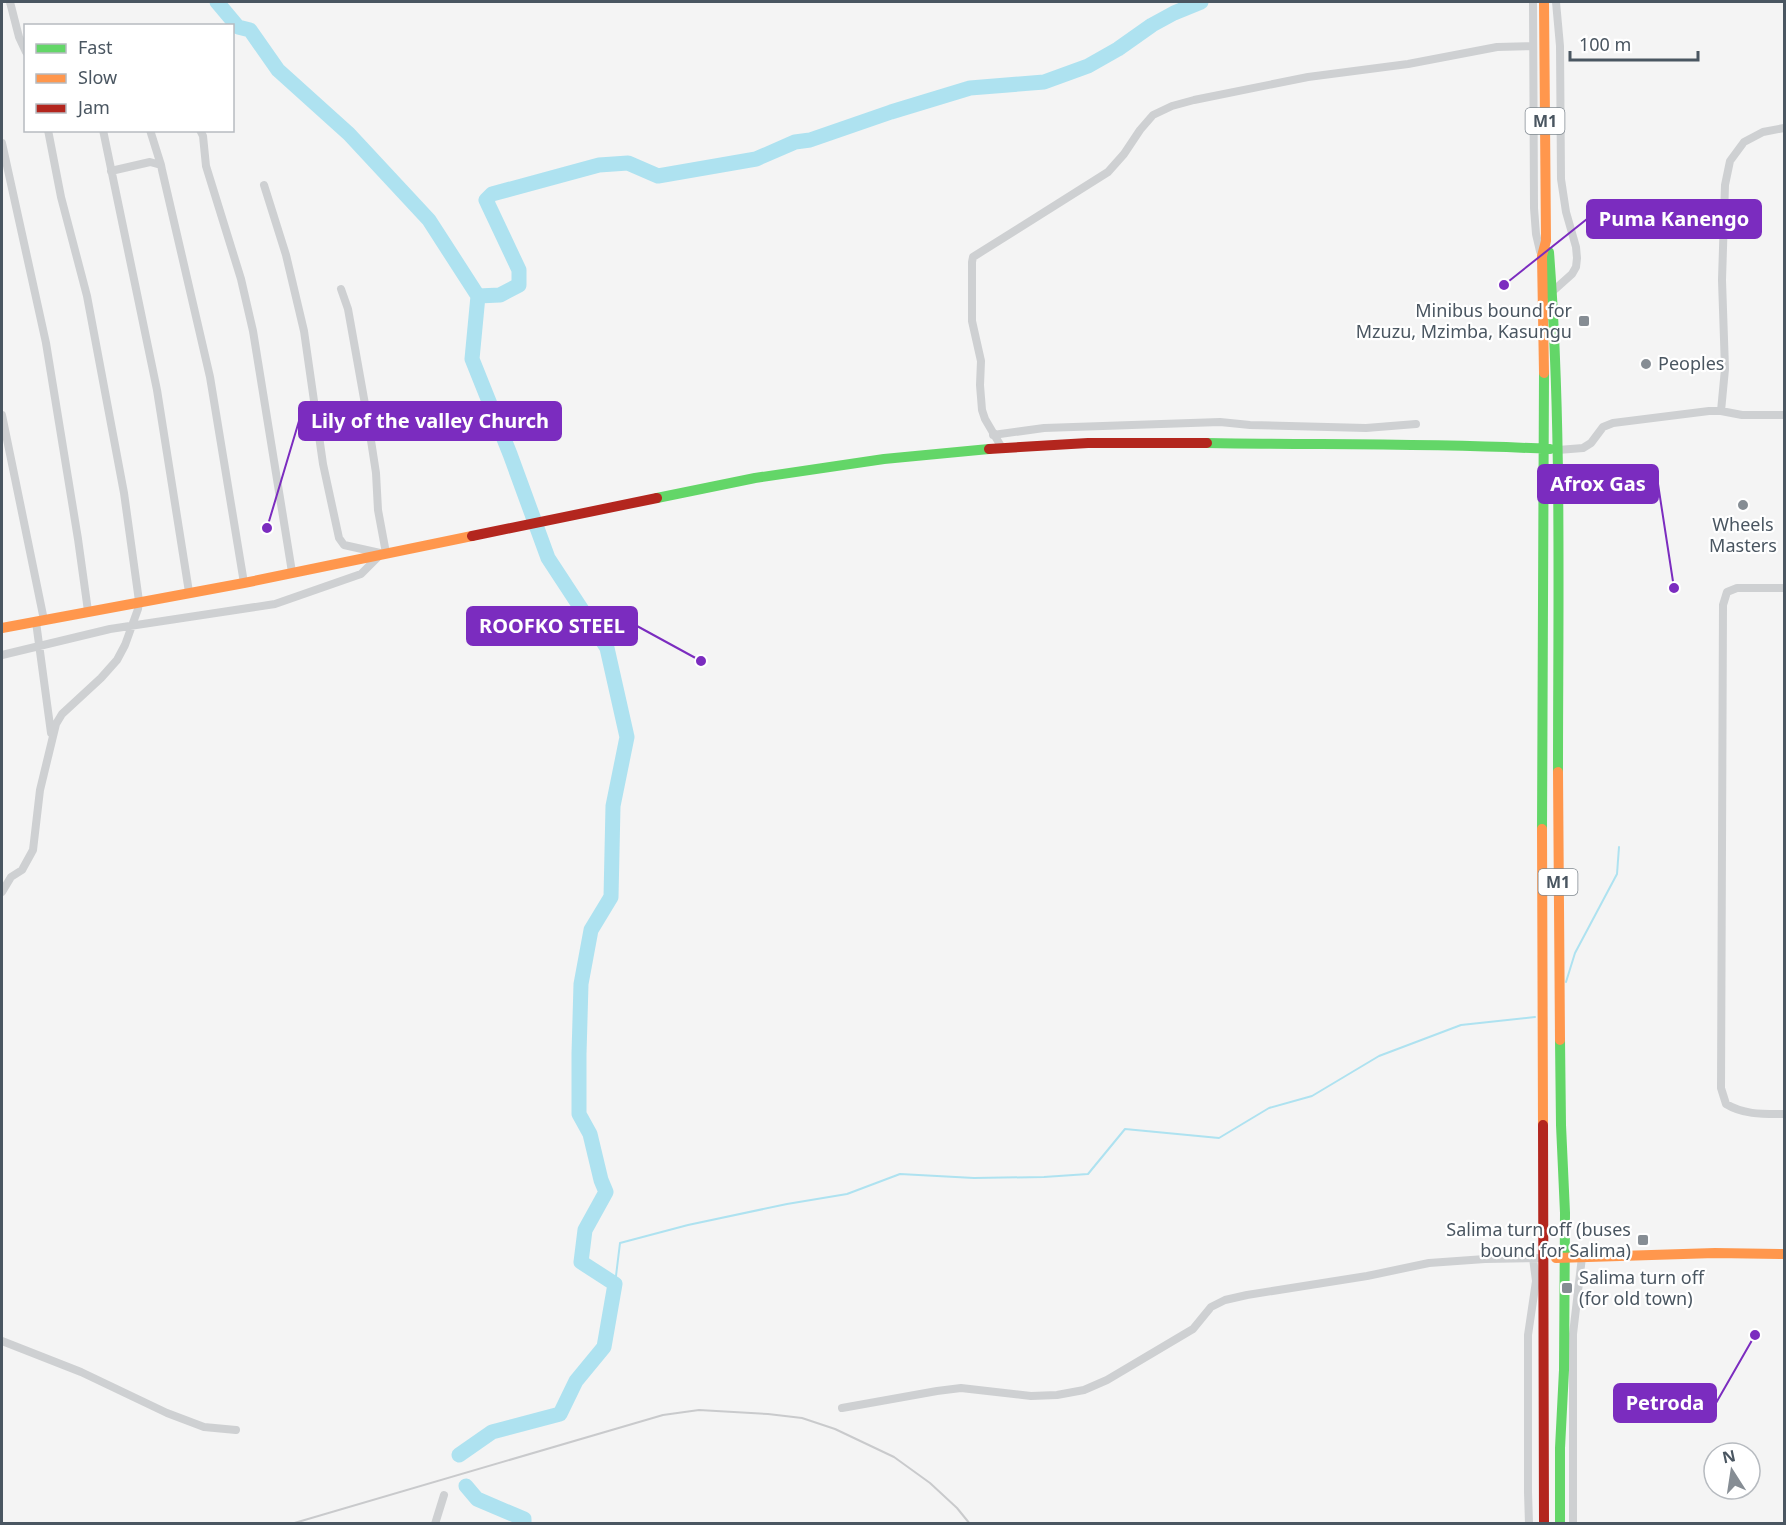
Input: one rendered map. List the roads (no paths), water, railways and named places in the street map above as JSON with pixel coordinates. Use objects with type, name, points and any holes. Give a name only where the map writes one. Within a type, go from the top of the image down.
[{"type":"main road","name":"M1","points":[[1544,2],[1546,241],[1542,256],[1544,665],[1539,1258],[1544,1524]]},
{"type":"main road","name":"M1","points":[[1546,241],[1551,255],[1558,450],[1558,867],[1564,1258],[1560,1524]]},
{"type":"main road","points":[[2,628],[244,583],[755,478],[884,459],[1002,448],[1078,444],[1470,445],[1558,450]]},
{"type":"main road","points":[[1539,1258],[1715,1253],[1785,1254]]},
{"type":"street","points":[[10,2],[19,37],[24,47]]},
{"type":"street","points":[[1533,2],[1534,208],[1536,234],[1542,256]]},
{"type":"street","points":[[1552,291],[1572,274],[1577,258],[1561,179],[1560,46],[1556,2]]},
{"type":"street","points":[[1002,448],[985,419],[981,401],[981,361],[972,321],[973,257],[1108,172],[1153,115],[1172,106],[1194,100],[1308,77],[1408,63],[1483,49],[1533,46]]},
{"type":"street","points":[[1722,411],[1725,369],[1722,280],[1725,185],[1730,160],[1744,142],[1763,132],[1785,128]]},
{"type":"street","points":[[2,892],[11,877],[22,870],[33,850],[38,800],[56,724],[62,714],[117,660],[125,645],[139,601],[124,499],[87,296],[61,197],[48,132]]},
{"type":"street","points":[[103,132],[157,390],[189,592]]},
{"type":"street","points":[[151,132],[161,165],[210,377],[244,583]]},
{"type":"street","points":[[201,132],[206,166],[238,270],[253,332],[292,572]]},
{"type":"street","points":[[2,143],[46,342],[88,611]]},
{"type":"street","points":[[111,171],[150,162],[161,165]]},
{"type":"street","points":[[264,185],[286,255],[303,327],[318,429],[339,538],[344,545],[384,553]]},
{"type":"street","points":[[341,289],[348,309],[368,421],[384,553]]},
{"type":"street","points":[[1558,450],[1583,448],[1603,428],[1613,423],[1722,411],[1742,415],[1785,415]]},
{"type":"street","points":[[2,415],[40,621],[39,646],[52,736]]},
{"type":"street","points":[[993,435],[1044,428],[1220,422],[1366,428],[1416,424]]},
{"type":"street","points":[[2,655],[110,629],[275,604],[361,574],[384,553]]},
{"type":"street","points":[[1785,588],[1737,588],[1727,592],[1723,605],[1721,1088],[1726,1104],[1737,1111],[1785,1114]]},
{"type":"street","points":[[1573,1524],[1573,1334],[1582,1257]]},
{"type":"street","points":[[842,1408],[961,1388],[1031,1396],[1057,1395],[1084,1390],[1107,1380],[1193,1329],[1211,1307],[1225,1300],[1429,1263],[1539,1258],[1528,1335],[1529,1524]]},
{"type":"street","points":[[2,1341],[81,1372],[167,1413],[204,1427],[236,1430]]},
{"type":"street","points":[[435,1524],[444,1495]]},
{"type":"waterway","points":[[217,2],[238,27],[250,30],[278,70],[349,134],[429,220],[478,296],[472,359],[548,558],[607,648],[627,737],[613,806],[611,897],[591,930],[581,984],[579,1114],[590,1134],[606,1192],[585,1230],[581,1262],[615,1284],[604,1347],[576,1381],[560,1414],[492,1432],[459,1455]]},
{"type":"waterway","points":[[478,296],[500,295],[519,285],[519,270],[486,200],[492,194],[599,165],[628,163],[658,176],[756,159],[795,142],[810,140],[970,88],[1044,82],[1088,66],[1118,49],[1152,25],[1201,2]]},
{"type":"waterway","points":[[1566,982],[1575,953],[1617,874],[1619,847]]},
{"type":"waterway","points":[[615,1284],[620,1243],[688,1225],[847,1194],[900,1174],[974,1178],[1088,1174],[1125,1129],[1219,1138],[1269,1108],[1312,1096],[1379,1056],[1461,1025],[1535,1017]]},
{"type":"waterway","points":[[466,1486],[477,1499],[524,1519],[524,1524]]},
{"type":"railway","points":[[291,1524],[663,1415],[699,1410],[802,1418],[835,1429],[894,1457],[930,1483],[957,1508],[970,1524]]},
{"type":"place","name":"Puma Kanengo","points":[[1504,285]]},
{"type":"place","name":"Minibus bound for Mzuzu, Mzimba, Kasungu","points":[[1584,321]]},
{"type":"place","name":"Peoples","points":[[1646,364]]},
{"type":"place","name":"Wheels Masters","points":[[1743,505]]},
{"type":"place","name":"Lily of the valley Church","points":[[267,528]]},
{"type":"place","name":"Afrox Gas","points":[[1674,588]]},
{"type":"place","name":"ROOFKO STEEL","points":[[701,661]]},
{"type":"place","name":"Salima turn off (buses bound for Salima)","points":[[1643,1240]]},
{"type":"place","name":"Salima turn off (for old town)","points":[[1567,1288]]},
{"type":"place","name":"Petroda","points":[[1755,1335]]}]
